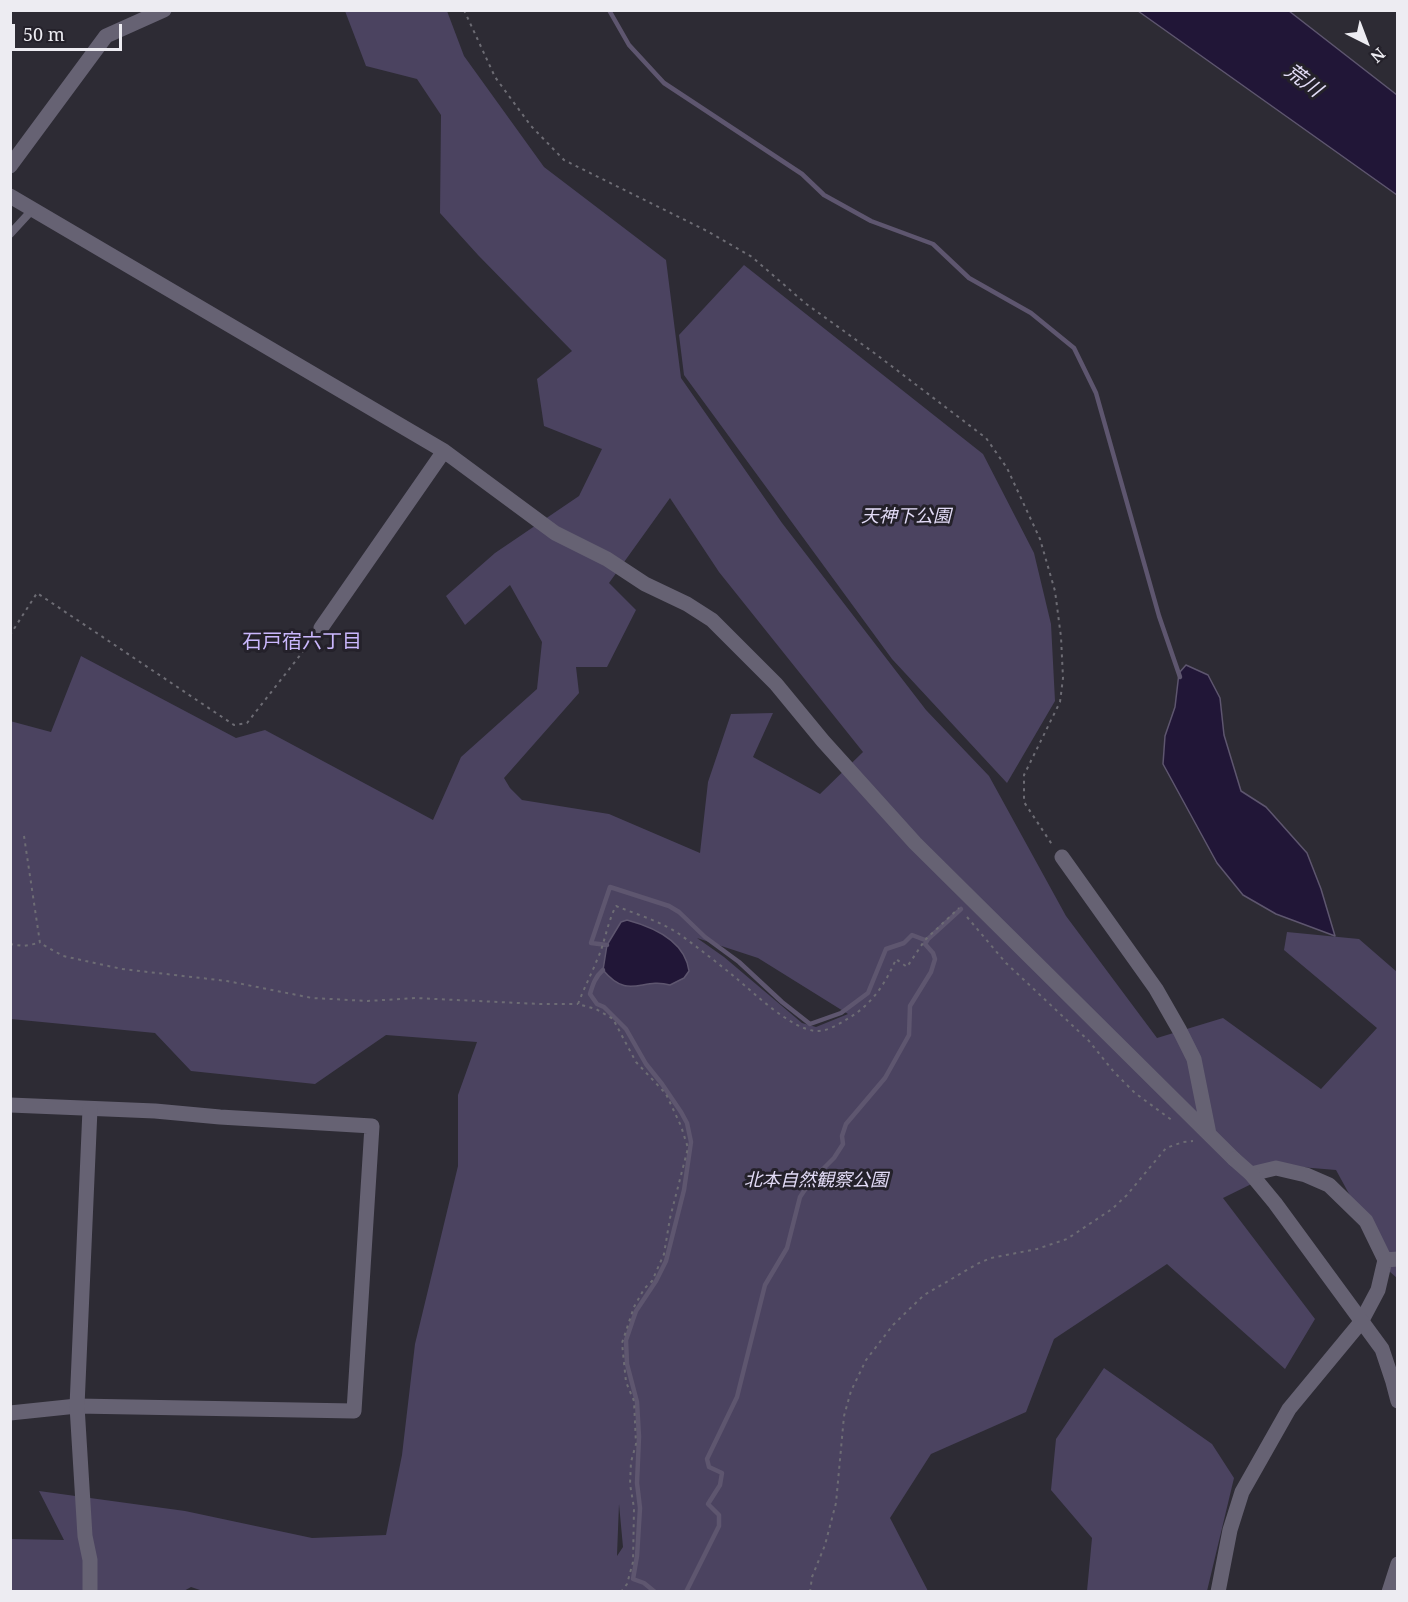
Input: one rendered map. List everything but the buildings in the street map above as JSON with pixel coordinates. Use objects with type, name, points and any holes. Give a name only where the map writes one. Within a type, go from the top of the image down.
[{"type":"street","points":[[10,166],[106,36],[158,12]]},
{"type":"street","points":[[10,195],[444,451],[555,533],[607,559],[645,584],[687,604],[711,620],[776,684],[823,741],[915,843],[1251,1174],[1275,1203],[1382,1349],[1398,1401]]},
{"type":"street","points":[[321,628],[444,451]]},
{"type":"street","points":[[1062,857],[1156,990],[1180,1031],[1194,1059],[1209,1134]]},
{"type":"street","points":[[10,1105],[155,1111],[372,1126],[354,1411],[77,1406],[10,1413]]},
{"type":"street","points":[[90,1109],[77,1406],[85,1536],[90,1560],[90,1592]]},
{"type":"street","points":[[1218,1592],[1230,1530],[1242,1492],[1289,1409],[1361,1322],[1391,1259],[1366,1221],[1329,1185],[1306,1175],[1276,1168],[1251,1174]]},
{"type":"street","points":[[1389,1592],[1398,1564]]},
{"type":"lane","points":[[10,234],[33,209]]},
{"type":"path","points":[[464,10],[495,77],[531,126],[564,160],[697,226],[752,257],[805,303],[986,438],[1007,468],[1040,539],[1055,591],[1063,678],[1060,702],[1024,775],[1024,802],[1044,835],[1062,857]]},
{"type":"path","points":[[10,634],[37,593],[234,725],[247,723],[321,628]]},
{"type":"path","points":[[24,836],[40,943]]},
{"type":"path","points":[[578,1004],[598,959],[610,918],[616,906],[679,934],[780,1014],[801,1027],[815,1031],[826,1030],[841,1022],[873,1000],[890,974],[896,959],[907,967],[925,940],[959,908],[961,909]]},
{"type":"path","points":[[967,917],[1006,963],[1089,1041],[1128,1086],[1180,1126]]},
{"type":"path","points":[[10,944],[23,946],[40,943],[63,956],[122,969],[227,981],[312,998],[368,1001],[415,998],[578,1004],[596,1009],[613,1018],[636,1062],[666,1094],[681,1126],[688,1148],[670,1218],[664,1254],[652,1281],[644,1289],[634,1307],[622,1343],[626,1382],[634,1401],[636,1444],[631,1462],[630,1484],[634,1508],[633,1562],[627,1584],[621,1592]]},
{"type":"path","points":[[810,1592],[812,1577],[825,1545],[836,1503],[844,1416],[851,1391],[866,1360],[893,1325],[924,1295],[979,1263],[1067,1239],[1112,1209],[1127,1195],[1166,1148],[1194,1141]]},
{"type":"green space","name":"北本自然観察公園","points":[[345,11],[447,11],[464,56],[544,167],[666,260],[681,378],[782,523],[926,710],[989,776],[1066,916],[1157,1038],[1223,1018],[1321,1089],[1377,1028],[1284,950],[1287,932],[1359,939],[1397,972],[1397,1278],[1382,1265],[1359,1212],[1336,1170],[1288,1166],[1223,1198],[1315,1319],[1285,1369],[1167,1264],[1054,1339],[1026,1412],[931,1454],[890,1518],[928,1591],[206,1592],[191,1587],[182,1592],[11,1591],[11,1539],[64,1540],[39,1491],[185,1511],[312,1538],[386,1535],[402,1455],[415,1344],[458,1166],[458,1095],[477,1042],[386,1035],[315,1084],[191,1071],[155,1033],[11,1019],[10,721],[51,732],[81,656],[236,738],[265,730],[433,820],[461,757],[537,689],[542,642],[510,585],[465,625],[446,596],[495,553],[579,496],[602,449],[544,426],[537,379],[572,351],[440,213],[441,115],[417,79],[366,66]],"holes":[[[670,498],[719,572],[863,752],[820,794],[753,757],[773,713],[731,714],[708,782],[700,853],[609,814],[522,800],[504,778],[579,693],[576,667],[607,667],[636,610],[609,583]],[[697,938],[758,958],[848,1014],[816,1027],[802,1023],[724,957]],[[619,1504],[623,1547],[617,1556]]]},
{"type":"green space","name":"天神下公園","points":[[744,265],[983,454],[1034,553],[1051,624],[1055,701],[1007,783],[892,659],[684,375],[679,335]]},
{"type":"green space","points":[[1104,1368],[1212,1444],[1234,1478],[1207,1591],[1087,1591],[1092,1538],[1051,1490],[1056,1439]]},
{"type":"water","name":"荒川","points":[[1138,11],[1289,11],[1397,95],[1397,195]]},
{"type":"water","points":[[1186,665],[1208,675],[1220,698],[1224,735],[1241,791],[1266,807],[1307,853],[1335,936],[1276,914],[1243,895],[1217,863],[1163,764],[1165,736],[1175,707],[1179,673]]},
{"type":"water","points":[[627,920],[657,931],[681,951],[689,971],[684,978],[670,985],[660,983],[628,986],[612,979],[603,970],[607,945],[621,922]]},
{"type":"waterway","points":[[609,10],[629,45],[664,83],[802,174],[824,195],[871,221],[933,244],[969,278],[1031,313],[1074,348],[1096,393],[1159,616],[1180,677]]},
{"type":"waterway","points":[[607,945],[591,943],[610,887],[669,906],[739,962],[782,1002],[810,1024],[841,1013],[868,993],[886,949],[904,943],[912,935],[928,939],[961,909]]},
{"type":"waterway","points":[[686,1592],[719,1526],[719,1515],[708,1504],[720,1485],[722,1473],[709,1467],[707,1459],[737,1397],[765,1285],[787,1248],[800,1197],[810,1182],[834,1158],[843,1144],[842,1136],[846,1124],[885,1078],[909,1035],[910,1006],[931,972],[935,959],[925,944],[928,939]]},
{"type":"waterway","points":[[603,970],[596,978],[590,994],[597,1004],[604,1007],[626,1029],[646,1064],[681,1112],[687,1123],[691,1142],[684,1190],[666,1261],[636,1311],[626,1340],[627,1364],[637,1402],[639,1437],[637,1483],[640,1508],[633,1579],[644,1583],[655,1592]]},
{"type":"district","name":"石戸宿六丁目","points":[[302,642]]}]
